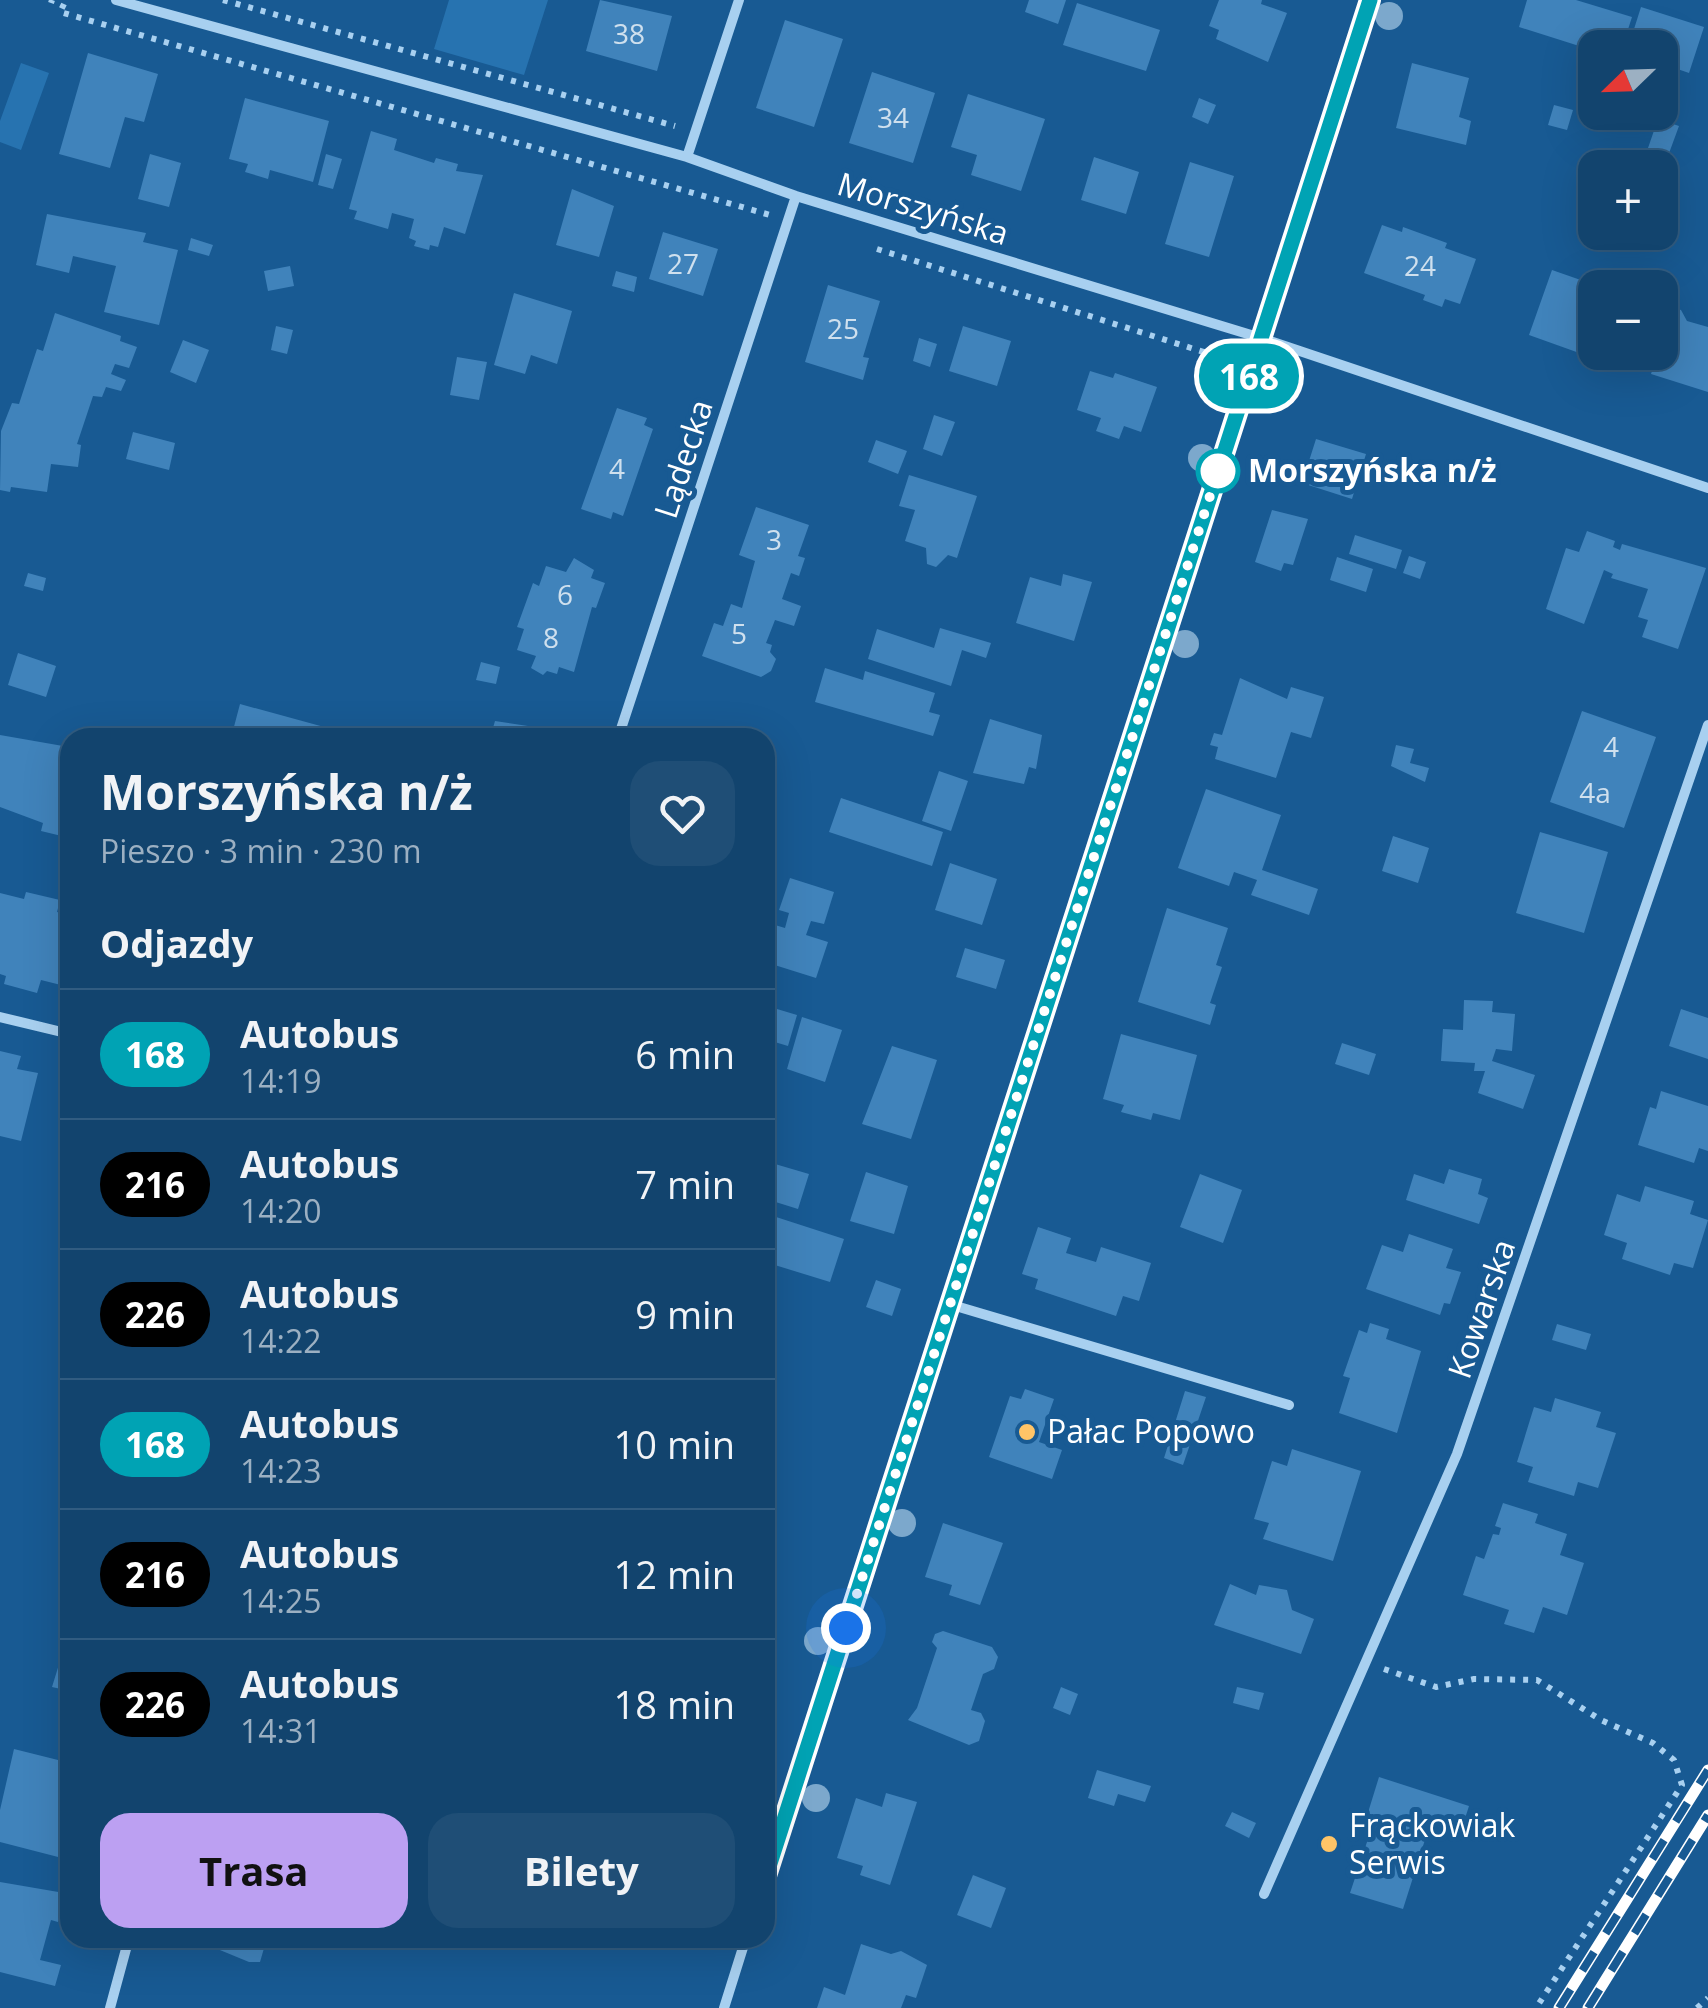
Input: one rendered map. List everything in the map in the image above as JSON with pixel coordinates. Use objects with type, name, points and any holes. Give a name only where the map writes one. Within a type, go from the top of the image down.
[{"type":"street","name":"Morszyńska","points":[[116,0],[687,158],[796,196],[1261,338],[1708,488]]},
{"type":"street","points":[[687,158],[739,0]]},
{"type":"street","points":[[775,1848],[1370,0]]},
{"type":"street","name":"Lądecka","points":[[621,728],[796,196]]},
{"type":"street","name":"Kowarska","points":[[1264,1894],[1458,1454],[1708,725]]},
{"type":"street","points":[[0,1017],[60,1032]]},
{"type":"street","points":[[949,1304],[1289,1405]]},
{"type":"street","points":[[110,2008],[126,1948]]},
{"type":"street","points":[[724,2008],[743,1948]]},
{"type":"path","points":[[223,0],[696,132]]},
{"type":"path","points":[[64,4],[60,12],[788,220]]},
{"type":"path","points":[[862,244],[1210,354],[1214,345]]},
{"type":"path","points":[[1368,1663],[1436,1687],[1474,1679],[1537,1680],[1601,1720],[1653,1743],[1674,1760],[1682,1785],[1536,2008]]},
{"type":"path","points":[[1697,2008],[1708,1998]]},
{"type":"shaded area","points":[[449,0],[548,0],[524,75],[434,49]]},
{"type":"shaded area","points":[[21,63],[49,73],[21,150],[0,142],[0,121]]},
{"type":"building","points":[[600,0],[672,16],[657,71],[586,51]]},
{"type":"building","points":[[1029,0],[1066,0],[1058,24],[1025,12]]},
{"type":"building","points":[[1219,0],[1262,0],[1261,4],[1287,13],[1268,62],[1216,39],[1219,30],[1209,26]]},
{"type":"building","points":[[1527,0],[1576,0],[1632,17],[1628,30],[1578,30],[1578,46],[1519,27]]},
{"type":"building","points":[[1077,3],[1160,30],[1146,71],[1063,45]]},
{"type":"building","points":[[1641,7],[1704,27],[1689,73],[1678,69],[1678,30],[1634,30]]},
{"type":"building","points":[[785,20],[843,39],[814,127],[756,108]]},
{"type":"building","points":[[88,53],[158,74],[144,122],[125,117],[110,168],[59,154]]},
{"type":"building","points":[[1412,63],[1469,78],[1459,117],[1471,121],[1466,145],[1396,128]]},
{"type":"building","points":[[872,72],[935,93],[913,163],[849,143]]},
{"type":"building","points":[[968,94],[1045,119],[1021,191],[971,175],[977,155],[951,147]]},
{"type":"building","points":[[245,98],[329,121],[313,182],[270,170],[268,179],[245,172],[248,164],[229,159]]},
{"type":"building","points":[[1199,98],[1216,105],[1208,124],[1192,117]]},
{"type":"building","points":[[1554,105],[1573,110],[1567,130],[1548,125]]},
{"type":"building","points":[[1654,130],[1678,130],[1670,150],[1648,148]]},
{"type":"building","points":[[371,131],[397,139],[394,150],[434,163],[436,158],[458,164],[456,171],[483,175],[465,234],[444,227],[438,247],[430,245],[429,250],[414,246],[416,241],[409,238],[414,219],[392,213],[388,229],[354,219],[357,211],[349,209]]},
{"type":"building","points":[[150,154],[181,163],[169,207],[138,199]]},
{"type":"building","points":[[326,154],[342,159],[333,189],[318,185]]},
{"type":"building","points":[[1094,157],[1139,172],[1126,214],[1081,200]]},
{"type":"building","points":[[1190,162],[1234,176],[1209,257],[1165,244]]},
{"type":"building","points":[[572,189],[614,206],[599,257],[556,245]]},
{"type":"building","points":[[47,214],[146,233],[143,242],[178,250],[159,325],[104,312],[116,266],[73,256],[69,273],[36,265]]},
{"type":"building","points":[[1382,225],[1402,232],[1403,227],[1447,243],[1445,248],[1476,259],[1460,304],[1445,299],[1442,307],[1423,300],[1425,295],[1364,273]]},
{"type":"building","points":[[663,232],[718,249],[703,296],[649,279]]},
{"type":"building","points":[[191,238],[213,245],[209,256],[188,250]]},
{"type":"building","points":[[290,266],[294,286],[268,291],[264,271]]},
{"type":"building","points":[[1552,270],[1578,279],[1578,353],[1529,335]]},
{"type":"building","points":[[616,271],[637,277],[634,292],[612,286]]},
{"type":"building","points":[[828,285],[880,301],[863,357],[869,358],[863,380],[805,362]]},
{"type":"building","points":[[514,293],[572,311],[557,364],[531,355],[525,374],[494,365]]},
{"type":"building","points":[[1678,309],[1687,321],[1708,327],[1708,392],[1651,374],[1652,370],[1678,370]]},
{"type":"building","points":[[55,313],[121,336],[120,341],[137,347],[129,368],[115,364],[111,374],[126,380],[121,391],[106,387],[102,397],[93,396],[77,444],[81,445],[78,467],[51,464],[47,492],[11,487],[10,492],[0,490],[1,431],[12,403],[19,404],[37,349],[43,351]]},
{"type":"building","points":[[276,326],[293,330],[287,354],[271,350]]},
{"type":"building","points":[[963,326],[1011,341],[997,386],[949,371]]},
{"type":"building","points":[[919,338],[937,344],[930,367],[913,361]]},
{"type":"building","points":[[183,340],[209,350],[196,383],[170,372]]},
{"type":"building","points":[[457,357],[487,362],[479,400],[450,395]]},
{"type":"building","points":[[1090,371],[1113,378],[1115,373],[1157,387],[1141,432],[1124,426],[1119,439],[1096,431],[1101,418],[1077,410]]},
{"type":"building","points":[[617,408],[647,418],[644,425],[653,429],[623,516],[613,512],[611,519],[581,509]]},
{"type":"building","points":[[934,415],[955,422],[942,456],[923,449]]},
{"type":"building","points":[[133,432],[175,443],[169,470],[126,459]]},
{"type":"building","points":[[1316,439],[1366,454],[1352,499],[1302,483]]},
{"type":"building","points":[[876,440],[907,451],[898,474],[868,462]]},
{"type":"building","points":[[909,475],[977,496],[957,558],[948,555],[936,567],[927,564],[926,548],[905,541],[915,510],[899,506]]},
{"type":"building","points":[[756,507],[809,525],[798,556],[805,558],[799,576],[791,573],[782,599],[801,606],[794,626],[775,620],[766,643],[772,645],[770,652],[776,659],[771,671],[761,677],[702,656],[714,623],[723,626],[731,604],[742,608],[755,561],[739,555]]},
{"type":"building","points":[[1272,510],[1308,519],[1293,565],[1284,563],[1281,571],[1255,562]]},
{"type":"building","points":[[1587,531],[1615,541],[1613,547],[1620,550],[1622,544],[1706,568],[1678,649],[1642,637],[1648,620],[1638,617],[1648,589],[1611,578],[1613,574],[1604,570],[1584,624],[1546,609],[1566,548],[1579,552]]},
{"type":"building","points":[[1355,535],[1402,550],[1396,569],[1349,554]]},
{"type":"building","points":[[1409,556],[1426,562],[1420,579],[1403,573]]},
{"type":"building","points":[[1337,557],[1373,569],[1366,592],[1330,580]]},
{"type":"building","points":[[574,558],[594,570],[591,578],[605,583],[596,608],[592,607],[574,672],[559,667],[557,674],[547,671],[543,675],[531,668],[536,656],[517,650],[524,629],[517,627],[533,583],[539,586],[546,566],[566,572]]},
{"type":"building","points":[[28,573],[46,578],[43,591],[24,586]]},
{"type":"building","points":[[1063,574],[1092,582],[1074,641],[1016,623],[1030,577],[1061,586]]},
{"type":"building","points":[[940,628],[991,643],[986,658],[962,650],[951,686],[868,659],[877,629],[934,648]]},
{"type":"building","points":[[18,653],[56,666],[46,697],[8,685]]},
{"type":"building","points":[[481,662],[500,667],[496,684],[476,680]]},
{"type":"building","points":[[825,668],[863,680],[865,671],[935,693],[929,712],[940,715],[933,736],[815,702]]},
{"type":"building","points":[[1240,678],[1287,699],[1291,687],[1324,697],[1311,738],[1291,732],[1276,778],[1215,759],[1218,747],[1210,745],[1214,733],[1222,735]]},
{"type":"building","points":[[240,704],[328,728],[234,728]]},
{"type":"building","points":[[1582,711],[1656,737],[1624,828],[1550,802]]},
{"type":"building","points":[[990,719],[1042,735],[1036,769],[1029,767],[1024,784],[973,773]]},
{"type":"building","points":[[495,721],[530,728],[493,728]]},
{"type":"building","points":[[0,735],[60,745],[60,836],[41,831],[43,823],[0,807]]},
{"type":"building","points":[[1396,745],[1414,749],[1410,763],[1429,768],[1425,782],[1391,766]]},
{"type":"building","points":[[939,771],[968,781],[951,831],[922,821]]},
{"type":"building","points":[[1206,789],[1281,815],[1262,870],[1318,889],[1309,915],[1251,895],[1257,880],[1234,872],[1229,886],[1178,868]]},
{"type":"building","points":[[841,798],[943,832],[932,866],[829,832]]},
{"type":"building","points":[[1540,832],[1608,852],[1584,933],[1516,913]]},
{"type":"building","points":[[1393,836],[1429,848],[1418,883],[1382,871]]},
{"type":"building","points":[[950,863],[997,879],[982,925],[935,910]]},
{"type":"building","points":[[790,878],[834,892],[824,924],[811,921],[806,935],[828,942],[816,978],[775,965],[775,925],[785,928],[789,913],[779,910]]},
{"type":"building","points":[[26,892],[60,900],[60,985],[41,980],[37,993],[4,984],[6,976],[0,974],[0,893],[24,899]]},
{"type":"building","points":[[1167,908],[1228,928],[1216,965],[1222,967],[1210,1003],[1216,1005],[1210,1025],[1138,1002]]},
{"type":"building","points":[[965,948],[1005,960],[996,989],[956,977]]},
{"type":"building","points":[[1464,1000],[1493,1001],[1492,1012],[1515,1014],[1512,1051],[1496,1049],[1492,1061],[1535,1075],[1523,1109],[1478,1093],[1485,1071],[1474,1071],[1475,1063],[1441,1061],[1443,1029],[1463,1030]]},
{"type":"building","points":[[777,1009],[797,1015],[788,1046],[775,1042]]},
{"type":"building","points":[[1681,1009],[1708,1018],[1708,1059],[1669,1046]]},
{"type":"building","points":[[802,1017],[842,1030],[825,1082],[787,1069]]},
{"type":"building","points":[[1121,1034],[1197,1055],[1180,1120],[1153,1113],[1151,1120],[1121,1112],[1124,1105],[1103,1099]]},
{"type":"building","points":[[1342,1043],[1376,1054],[1369,1075],[1335,1064]]},
{"type":"building","points":[[892,1046],[937,1060],[911,1139],[862,1124]]},
{"type":"building","points":[[0,1051],[21,1056],[17,1069],[38,1073],[21,1141],[0,1136]]},
{"type":"building","points":[[1661,1091],[1708,1106],[1708,1151],[1699,1148],[1694,1163],[1638,1145],[1650,1107],[1656,1109]]},
{"type":"building","points":[[775,1164],[809,1174],[798,1209],[775,1202]]},
{"type":"building","points":[[1449,1169],[1482,1179],[1478,1194],[1488,1198],[1479,1224],[1406,1200],[1414,1174],[1444,1184]]},
{"type":"building","points":[[866,1172],[908,1186],[894,1234],[850,1221]]},
{"type":"building","points":[[1200,1174],[1242,1190],[1223,1243],[1180,1227]]},
{"type":"building","points":[[1645,1186],[1694,1201],[1690,1214],[1708,1220],[1693,1268],[1674,1263],[1670,1275],[1622,1259],[1627,1243],[1604,1235],[1617,1194],[1640,1202]]},
{"type":"building","points":[[775,1217],[844,1239],[830,1282],[775,1265]]},
{"type":"building","points":[[1038,1227],[1071,1238],[1066,1253],[1096,1262],[1101,1247],[1151,1263],[1139,1301],[1123,1296],[1116,1316],[1035,1289],[1038,1279],[1022,1274]]},
{"type":"building","points":[[1409,1234],[1453,1249],[1446,1268],[1461,1272],[1450,1304],[1444,1303],[1440,1315],[1366,1289],[1382,1245],[1403,1252]]},
{"type":"building","points":[[876,1280],[901,1289],[892,1316],[866,1307]]},
{"type":"building","points":[[1370,1323],[1389,1329],[1386,1339],[1421,1351],[1397,1433],[1339,1413],[1350,1378],[1343,1376],[1359,1330],[1367,1333]]},
{"type":"building","points":[[1557,1324],[1591,1334],[1586,1350],[1552,1340]]},
{"type":"building","points":[[1025,1389],[1054,1399],[1039,1442],[1062,1450],[1052,1479],[989,1457],[1010,1396],[1021,1399]]},
{"type":"building","points":[[1185,1391],[1206,1397],[1183,1465],[1164,1458]]},
{"type":"building","points":[[1555,1398],[1601,1412],[1596,1427],[1616,1433],[1598,1488],[1578,1482],[1574,1496],[1528,1482],[1533,1467],[1517,1462],[1534,1407],[1551,1412]]},
{"type":"building","points":[[1292,1449],[1361,1471],[1333,1561],[1263,1539],[1269,1523],[1254,1519],[1272,1461],[1287,1466]]},
{"type":"building","points":[[1503,1503],[1538,1514],[1535,1523],[1567,1534],[1560,1555],[1584,1563],[1567,1615],[1543,1607],[1534,1633],[1504,1624],[1509,1610],[1463,1595],[1476,1556],[1484,1559],[1493,1534],[1499,1535],[1501,1528],[1495,1526]]},
{"type":"building","points":[[943,1523],[1003,1543],[980,1605],[949,1595],[952,1585],[925,1577]]},
{"type":"building","points":[[1230,1584],[1256,1595],[1259,1585],[1287,1590],[1292,1610],[1314,1619],[1301,1654],[1214,1625]]},
{"type":"building","points":[[943,1631],[992,1647],[998,1657],[994,1669],[983,1674],[971,1710],[981,1713],[985,1721],[979,1741],[969,1745],[908,1720],[917,1708],[937,1648],[932,1642],[935,1634]]},
{"type":"building","points":[[60,1661],[60,1689],[52,1687]]},
{"type":"building","points":[[1061,1687],[1078,1694],[1070,1715],[1053,1708]]},
{"type":"building","points":[[1237,1687],[1264,1693],[1259,1710],[1233,1703]]},
{"type":"building","points":[[14,1749],[60,1760],[60,1857],[0,1842],[0,1810]]},
{"type":"building","points":[[1097,1770],[1151,1786],[1145,1802],[1118,1794],[1114,1806],[1088,1798]]},
{"type":"building","points":[[1379,1777],[1469,1806],[1460,1834],[1430,1824],[1403,1909],[1350,1893],[1374,1821],[1366,1819]]},
{"type":"building","points":[[886,1793],[917,1802],[890,1885],[860,1875],[863,1866],[837,1858],[856,1798],[882,1807]]},
{"type":"building","points":[[1232,1812],[1256,1823],[1249,1838],[1225,1826]]},
{"type":"building","points":[[973,1875],[1006,1888],[991,1928],[957,1915]]},
{"type":"building","points":[[0,1882],[60,1892],[58,1922],[51,1920],[40,1960],[61,1965],[55,1986],[0,1972]]},
{"type":"building","points":[[861,1944],[891,1954],[901,1951],[927,1965],[916,1998],[906,1995],[901,2008],[817,2008],[824,1987],[845,1995]]},
{"type":"building","points":[[215,1948],[264,1948],[260,1962],[249,1962]]},
{"type":"railway","points":[[1559,2008],[1708,1770]]},
{"type":"railway","points":[[1588,2008],[1708,1815]]},
{"type":"bus line","name":"168","points":[[775,1848],[1370,0]]},
{"type":"place","name":"Morszyńska n/ż","points":[[1218,471]]},
{"type":"place","name":"Pałac Popowo","points":[[1027,1432]]},
{"type":"place","name":"Frąckowiak Serwis","points":[[1329,1844]]},
{"type":"route","points":[[846,1628],[1218,471]]}]
